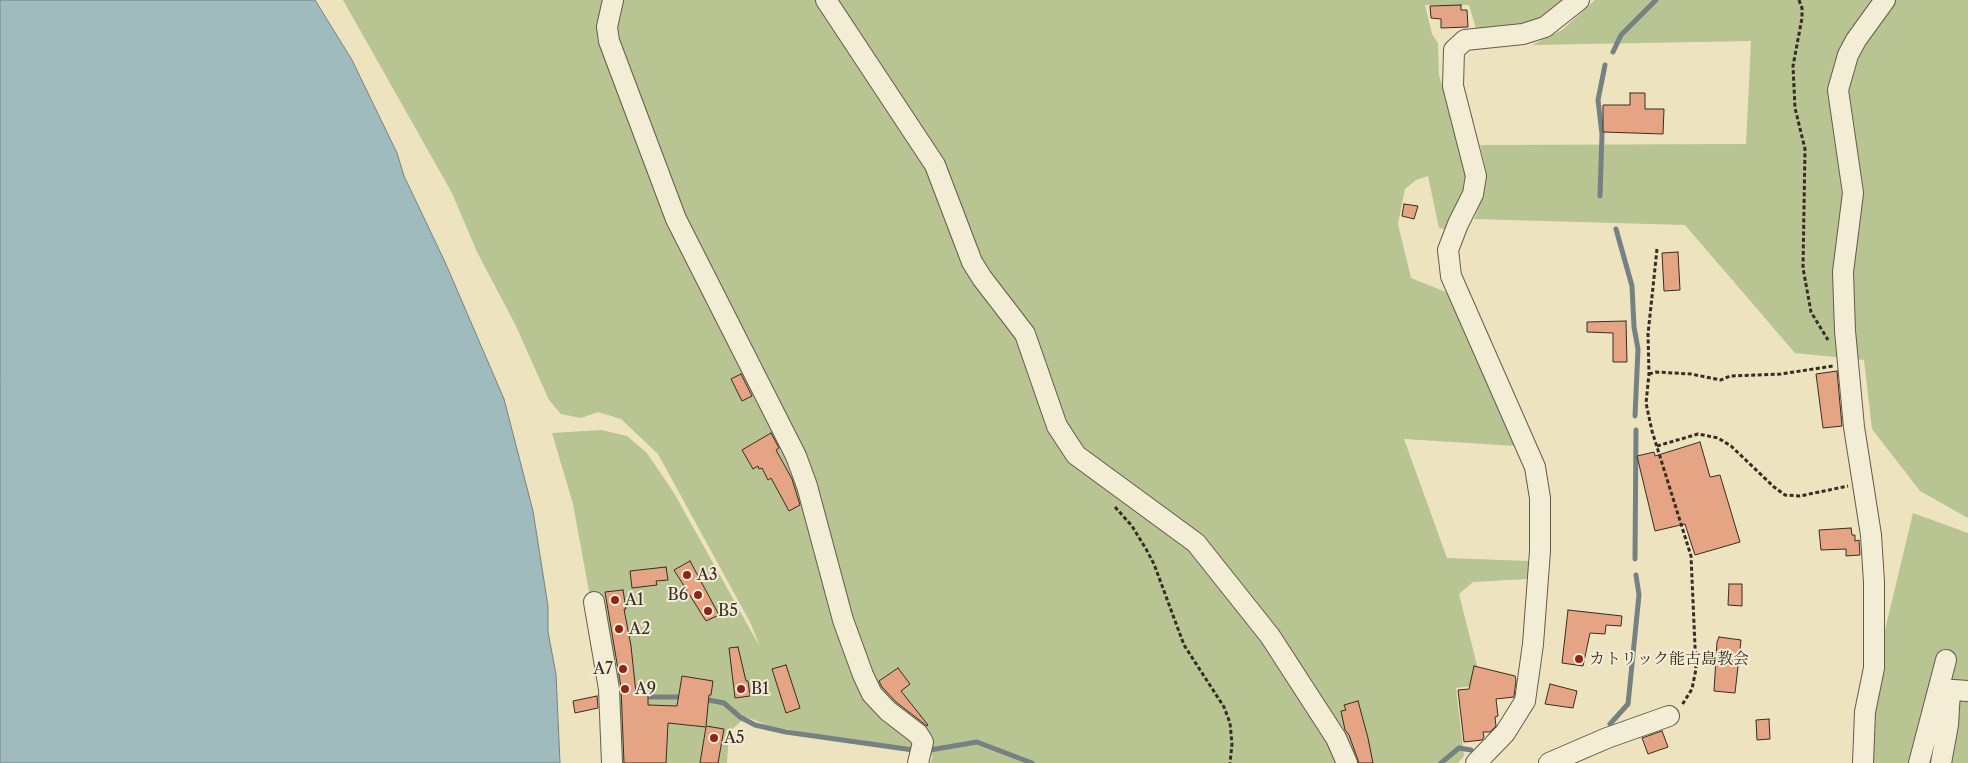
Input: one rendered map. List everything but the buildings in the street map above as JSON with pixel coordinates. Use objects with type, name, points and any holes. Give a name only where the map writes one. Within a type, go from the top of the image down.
[{"type":"street","points":[[613,0],[607,28],[609,41],[676,219],[796,456],[807,486],[843,620],[863,675],[872,694],[888,711],[918,734],[923,742],[918,763]]},
{"type":"street","points":[[826,0],[935,165],[972,262],[1025,334],[1057,426],[1076,455],[1196,543],[1270,636],[1336,738],[1347,763]]},
{"type":"street","points":[[1477,762],[1506,733],[1524,702],[1533,644],[1539,570],[1540,498],[1535,467],[1451,276],[1448,250],[1473,194],[1476,176],[1453,86],[1454,50],[1465,40],[1523,34],[1545,27],[1579,0]]},
{"type":"street","points":[[1863,763],[1865,712],[1874,668],[1874,582],[1871,535],[1855,437],[1848,363],[1843,272],[1853,193],[1838,90],[1848,55],[1856,40],[1884,0]]},
{"type":"street","points":[[594,602],[609,689],[612,763]]},
{"type":"street","points":[[1941,763],[1952,690],[1946,660]]},
{"type":"street","points":[[1919,763],[1924,738],[1952,690]]},
{"type":"street","points":[[1549,763],[1608,738],[1669,716]]},
{"type":"path","points":[[1798,0],[1802,8],[1802,18],[1793,66],[1795,108],[1805,150],[1802,268],[1811,312],[1830,344]]},
{"type":"path","points":[[1657,249],[1648,334],[1649,374],[1646,403],[1657,446],[1691,556],[1697,653],[1692,689],[1678,710],[1669,716]]},
{"type":"path","points":[[1649,374],[1656,372],[1691,374],[1721,380],[1730,376],[1781,374],[1848,363]]},
{"type":"path","points":[[1657,446],[1698,434],[1718,438],[1731,446],[1785,495],[1800,496],[1851,486]]},
{"type":"path","points":[[1114,506],[1132,526],[1146,549],[1154,564],[1184,645],[1224,707],[1231,730],[1230,763]]},
{"type":"green space","points":[[343,0],[1569,0],[1542,24],[1478,35],[1469,5],[1425,5],[1432,34],[1438,43],[1439,75],[1466,176],[1464,194],[1450,230],[1439,228],[1428,176],[1416,180],[1405,189],[1398,224],[1411,278],[1446,292],[1516,446],[1404,439],[1447,558],[1530,561],[1527,579],[1473,582],[1459,594],[1482,685],[1456,688],[1464,756],[1458,763],[930,763],[933,756],[770,726],[746,717],[729,732],[727,763],[609,763],[604,674],[573,504],[552,433],[602,430],[627,436],[647,453],[674,493],[760,647],[751,624],[658,454],[621,419],[598,412],[581,418],[561,414],[549,400],[515,324],[477,252],[452,193]]},
{"type":"green space","points":[[1595,0],[1968,0],[1968,518],[1920,491],[1872,429],[1864,360],[1795,353],[1685,225],[1474,219],[1483,196],[1486,170],[1480,145],[1746,144],[1751,41],[1532,45],[1562,30]]},
{"type":"green space","points":[[1913,513],[1968,533],[1968,763],[1871,763],[1879,655]]},
{"type":"water","points":[[0,0],[315,0],[352,60],[397,153],[404,176],[445,262],[504,399],[533,511],[548,606],[548,632],[556,674],[560,763],[0,763]]},
{"type":"waterway","points":[[1613,52],[1621,35],[1656,0]]},
{"type":"waterway","points":[[1600,196],[1602,134],[1598,100],[1605,65]]},
{"type":"waterway","points":[[1616,229],[1632,286],[1634,327],[1638,349],[1635,416]]},
{"type":"waterway","points":[[1635,559],[1636,430]]},
{"type":"waterway","points":[[1610,724],[1628,704],[1639,595],[1636,575]]},
{"type":"waterway","points":[[643,697],[685,697]]},
{"type":"waterway","points":[[703,699],[724,703],[740,717],[755,725],[786,732],[913,750]]},
{"type":"waterway","points":[[930,750],[977,742],[1032,763]]},
{"type":"waterway","points":[[1441,763],[1459,748],[1471,750]]},
{"type":"place","name":"A3","points":[[687,575]]},
{"type":"place","name":"B6","points":[[698,595]]},
{"type":"place","name":"A1","points":[[615,600]]},
{"type":"place","name":"B5","points":[[708,611]]},
{"type":"place","name":"A2","points":[[619,629]]},
{"type":"place","name":"カトリック能古島教会","points":[[1579,659]]},
{"type":"place","name":"A7","points":[[623,669]]},
{"type":"place","name":"A9","points":[[625,689]]},
{"type":"place","name":"B1","points":[[741,689]]},
{"type":"place","name":"A5","points":[[714,738]]}]
